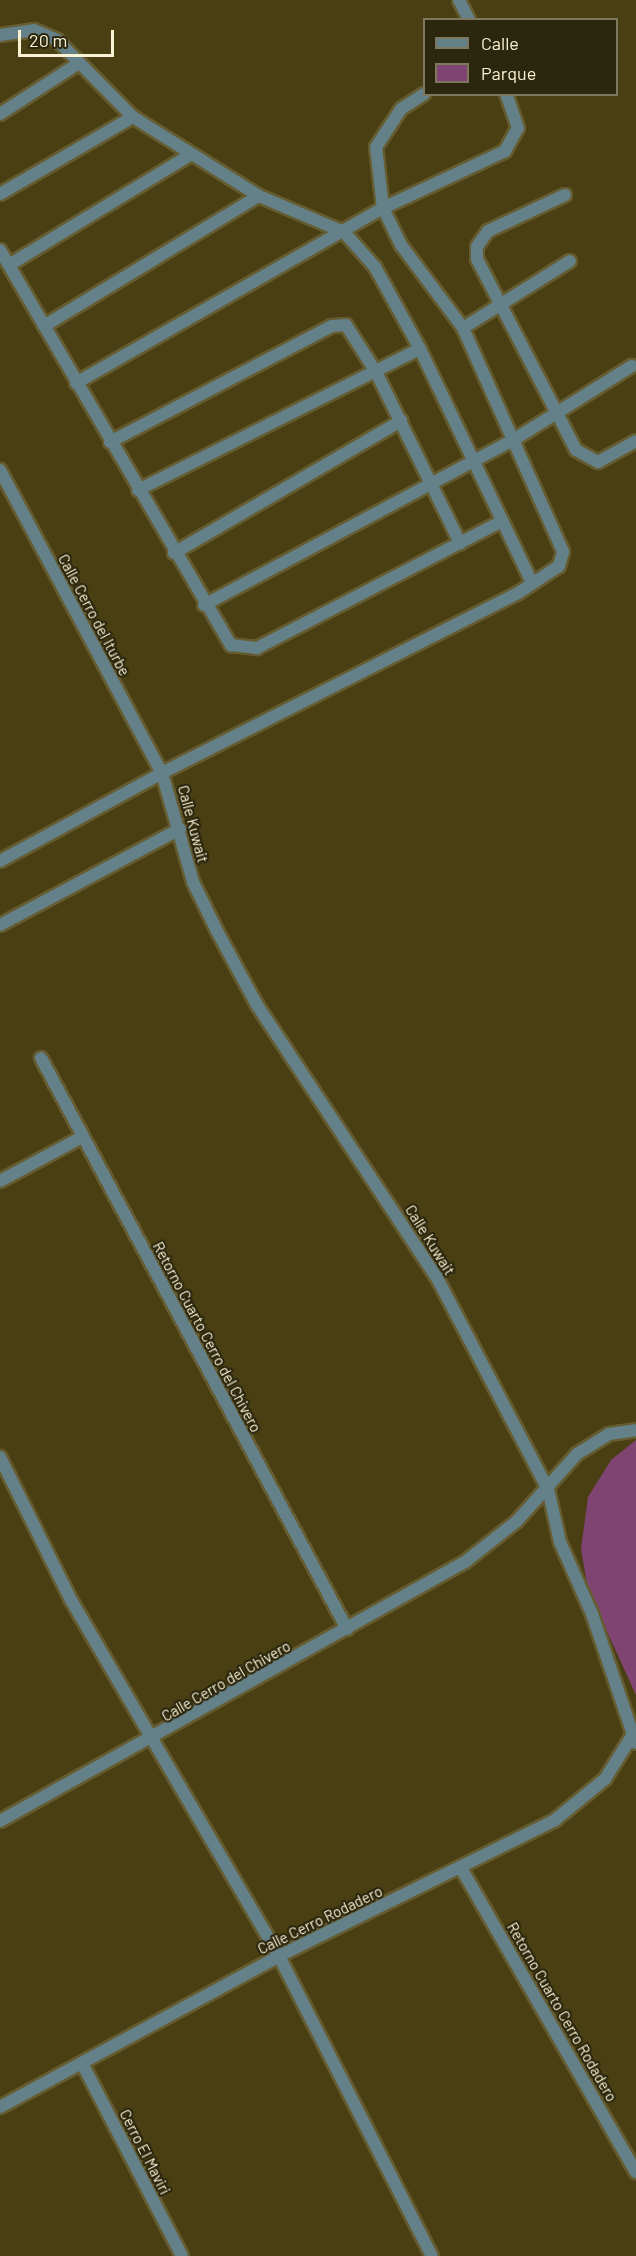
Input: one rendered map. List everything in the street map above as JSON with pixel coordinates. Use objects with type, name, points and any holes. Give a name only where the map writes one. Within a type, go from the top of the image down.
[{"type":"street","points":[[459,0],[468,18]]},
{"type":"street","points":[[0,35],[34,30],[57,40],[134,117],[190,155],[259,196],[344,232],[375,267],[420,350],[532,583]]},
{"type":"street","points":[[0,114],[79,63]]},
{"type":"street","points":[[0,861],[162,773],[532,583],[564,557],[515,440],[463,328],[401,245],[383,208],[376,147],[401,109],[423,95]]},
{"type":"street","points":[[76,383],[383,208],[505,151],[518,128],[507,96]]},
{"type":"street","points":[[0,194],[134,117]]},
{"type":"street","points":[[9,265],[190,155]]},
{"type":"street","points":[[565,195],[480,239],[477,259],[556,414],[585,459],[598,462],[636,441]]},
{"type":"street","points":[[44,326],[259,196]]},
{"type":"street","points":[[0,250],[204,605],[231,645],[257,648],[502,521]]},
{"type":"street","points":[[463,328],[570,261]]},
{"type":"street","points":[[110,442],[332,326],[350,329],[376,372],[460,543]]},
{"type":"street","points":[[138,490],[420,350]]},
{"type":"street","points":[[204,605],[515,440],[632,366]]},
{"type":"street","points":[[174,553],[401,421]]},
{"type":"street","name":"Calle Cerro del Iturbe","points":[[0,470],[162,773]]},
{"type":"street","name":"Calle Kuwait","points":[[162,773],[180,829],[193,882],[257,1005],[436,1276],[548,1489],[560,1542],[592,1614],[634,1739]]},
{"type":"street","points":[[0,925],[180,829]]},
{"type":"street","name":"Retorno Cuarto Cerro del Chivero","points":[[41,1058],[347,1629]]},
{"type":"street","points":[[0,1181],[82,1137]]},
{"type":"street","name":"Calle Cerro del Chivero","points":[[0,1821],[155,1739],[465,1563],[548,1489],[593,1442],[636,1430]]},
{"type":"street","points":[[0,1457],[71,1600],[155,1739],[279,1956],[432,2256]]},
{"type":"street","name":"Calle Cerro Rodadero","points":[[0,2107],[279,1956],[461,1868],[586,1799],[634,1739]]},
{"type":"street","name":"Retorno Cuarto Cerro Rodadero","points":[[461,1868],[636,2172]]},
{"type":"street","name":"Cerro El Maviri","points":[[82,2063],[182,2256]]},
{"type":"green space","points":[[636,1440],[636,1695],[588,1590],[581,1549],[588,1497],[611,1460]]}]
